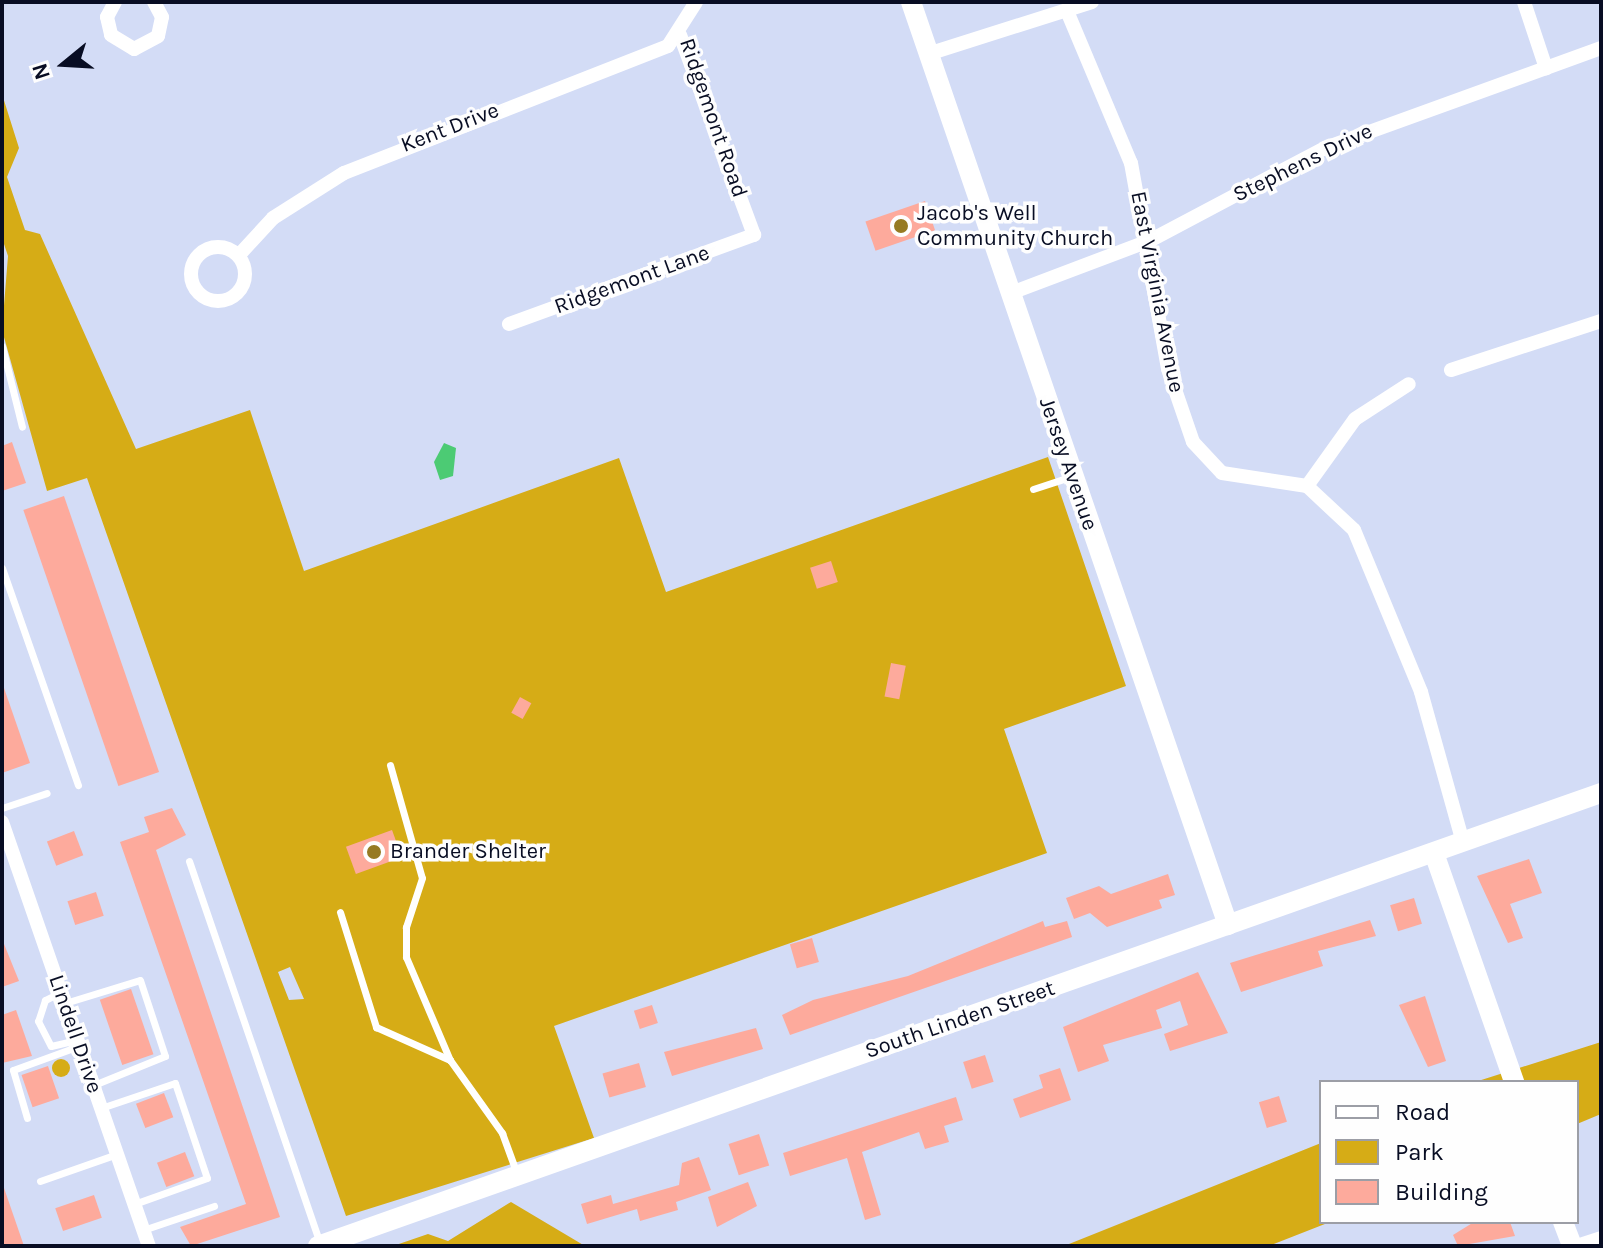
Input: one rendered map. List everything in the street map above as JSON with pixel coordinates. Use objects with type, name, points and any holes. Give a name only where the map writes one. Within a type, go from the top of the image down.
[{"type":"main road","name":"Jersey Avenue","points":[[911,2],[1228,925]]},
{"type":"main road","name":"South Linden Street","points":[[319,1246],[1601,793]]},
{"type":"main road","points":[[1434,853],[1512,1078]]},
{"type":"main road","points":[[1564,1224],[1574,1246]]},
{"type":"street","points":[[115,2],[107,17],[111,35],[134,49],[158,36],[161,4]]},
{"type":"street","name":"Ridgemont Road","points":[[696,2],[680,35],[754,235]]},
{"type":"street","points":[[928,54],[1092,2]]},
{"type":"street","points":[[1524,2],[1546,68]]},
{"type":"street","name":"East Virginia Avenue","points":[[1067,11],[1131,163],[1151,240],[1168,369],[1193,442],[1222,473],[1307,486],[1343,513],[1358,538],[1421,692],[1463,842]]},
{"type":"street","name":"Kent Drive","points":[[239,255],[273,218],[344,173],[645,57],[680,35]]},
{"type":"street","name":"Stephens Drive","points":[[1011,293],[1151,240],[1325,148],[1601,48]]},
{"type":"street","name":"Ridgemont Lane","points":[[509,324],[754,235]]},
{"type":"street","points":[[1451,370],[1601,321]]},
{"type":"street","points":[[1307,486],[1355,419],[1409,384]]},
{"type":"street","name":"Lindell Drive","points":[[2,822],[149,1246]]},
{"type":"street","points":[[1574,1246],[1601,1238]]},
{"type":"lane","points":[[2,346],[12,375],[22,427]]},
{"type":"lane","points":[[2,378],[12,375]]},
{"type":"lane","points":[[1033,489],[1072,476]]},
{"type":"lane","points":[[2,568],[78,785]]},
{"type":"lane","points":[[390,765],[422,878],[406,927],[406,957],[450,1060],[502,1133],[517,1176]]},
{"type":"lane","points":[[2,808],[47,793]]},
{"type":"lane","points":[[189,861],[319,1246]]},
{"type":"lane","points":[[340,912],[376,1027],[450,1060]]},
{"type":"lane","points":[[78,1043],[51,1046],[38,1021],[45,1000],[135,978],[142,986],[165,1056],[94,1085]]},
{"type":"lane","points":[[27,1118],[13,1070],[78,1043]]},
{"type":"lane","points":[[101,1108],[175,1083],[180,1097],[207,1178],[134,1204]]},
{"type":"lane","points":[[40,1181],[117,1154]]},
{"type":"lane","points":[[143,1230],[214,1206]]},
{"type":"green space","points":[[2,94],[19,148],[7,177],[25,230],[40,234],[136,449],[250,410],[304,571],[619,458],[666,592],[1048,457],[1126,686],[1004,729],[1047,853],[554,1026],[594,1138],[346,1216],[87,478],[47,491],[2,330],[8,256],[2,238]],"holes":[[[290,967],[304,999],[289,1000],[278,972]]]},
{"type":"green space","points":[[1601,1042],[1601,1114],[1579,1123],[1579,1080],[1481,1080]]},
{"type":"green space","points":[[57,1059],[65,1059],[70,1068],[68,1075],[57,1077],[52,1072],[52,1064]]},
{"type":"green space","points":[[1319,1144],[1319,1224],[1325,1224],[1269,1246],[1064,1246]]},
{"type":"green space","points":[[511,1202],[585,1246],[393,1246],[428,1234],[448,1241]]},
{"type":"shaded area","points":[[444,443],[456,448],[453,476],[440,480],[434,462]]},
{"type":"building","name":"Jacob's Well Community Church","points":[[925,201],[935,230],[876,251],[865,222]]},
{"type":"building","points":[[12,442],[26,483],[2,491],[2,446]]},
{"type":"building","points":[[64,496],[159,772],[118,786],[23,510]]},
{"type":"building","points":[[831,561],[838,582],[817,589],[810,568]]},
{"type":"building","points":[[891,663],[906,666],[899,699],[885,696]]},
{"type":"building","points":[[2,689],[30,763],[2,773]]},
{"type":"building","points":[[520,697],[531,703],[523,719],[511,713]]},
{"type":"building","points":[[172,808],[186,835],[156,850],[280,1217],[191,1246],[180,1227],[246,1204],[120,842],[149,832],[144,817]]},
{"type":"building","name":"Brander Shelter","points":[[392,830],[402,857],[356,874],[346,847]]},
{"type":"building","points":[[74,831],[83,855],[56,866],[47,841]]},
{"type":"building","points":[[1529,859],[1542,893],[1510,904],[1523,938],[1508,943],[1477,876]]},
{"type":"building","points":[[1168,874],[1175,895],[1159,900],[1162,908],[1107,927],[1090,913],[1074,919],[1066,898],[1099,886],[1111,894]]},
{"type":"building","points":[[96,892],[104,916],[75,925],[67,901]]},
{"type":"building","points":[[1414,898],[1422,924],[1398,931],[1390,905]]},
{"type":"building","points":[[1370,920],[1376,936],[1318,951],[1323,966],[1241,992],[1230,963]]},
{"type":"building","points":[[1043,921],[1045,927],[1067,921],[1072,937],[790,1035],[782,1015],[813,1000],[908,976]]},
{"type":"building","points":[[812,938],[819,962],[797,968],[790,944]]},
{"type":"building","points":[[2,939],[19,981],[2,987]]},
{"type":"building","points":[[1198,972],[1228,1033],[1170,1051],[1164,1034],[1188,1025],[1180,1001],[1156,1010],[1162,1028],[1103,1045],[1109,1061],[1078,1072],[1063,1027]]},
{"type":"building","points":[[131,989],[153,1054],[122,1065],[100,1000]]},
{"type":"building","points":[[1425,996],[1446,1061],[1428,1067],[1399,1005]]},
{"type":"building","points":[[652,1005],[658,1023],[640,1029],[634,1011]]},
{"type":"building","points":[[16,1010],[32,1056],[2,1063],[2,1015]]},
{"type":"building","points":[[756,1028],[763,1049],[672,1076],[664,1052]]},
{"type":"building","points":[[985,1055],[994,1082],[972,1089],[963,1062]]},
{"type":"building","points":[[639,1063],[646,1087],[609,1098],[602,1073]]},
{"type":"building","points":[[48,1066],[59,1098],[33,1107],[22,1075]]},
{"type":"building","points":[[1060,1068],[1071,1100],[1020,1118],[1013,1099],[1043,1088],[1039,1075]]},
{"type":"building","points":[[164,1093],[173,1117],[145,1128],[136,1104]]},
{"type":"building","points":[[1279,1096],[1287,1122],[1267,1128],[1259,1102]]},
{"type":"building","points":[[956,1097],[963,1120],[944,1126],[949,1142],[925,1149],[919,1132],[862,1152],[881,1215],[865,1220],[847,1158],[790,1176],[783,1153]]},
{"type":"building","points":[[759,1134],[769,1165],[739,1175],[729,1144]]},
{"type":"building","points":[[185,1152],[194,1176],[166,1187],[157,1163]]},
{"type":"building","points":[[699,1157],[711,1190],[676,1202],[678,1210],[640,1221],[637,1209],[587,1224],[581,1204],[611,1195],[613,1204],[679,1185],[682,1163]]},
{"type":"building","points":[[748,1182],[757,1206],[717,1227],[708,1197]]},
{"type":"building","points":[[4,1188],[24,1246],[2,1246]]},
{"type":"building","points":[[94,1195],[102,1218],[63,1231],[55,1208]]},
{"type":"building","points":[[1471,1224],[1511,1224],[1515,1236],[1458,1246],[1453,1235]]},
{"type":"place","name":"Jacob's Well Community Church","points":[[901,226]]},
{"type":"place","name":"Brander Shelter","points":[[374,852]]}]
